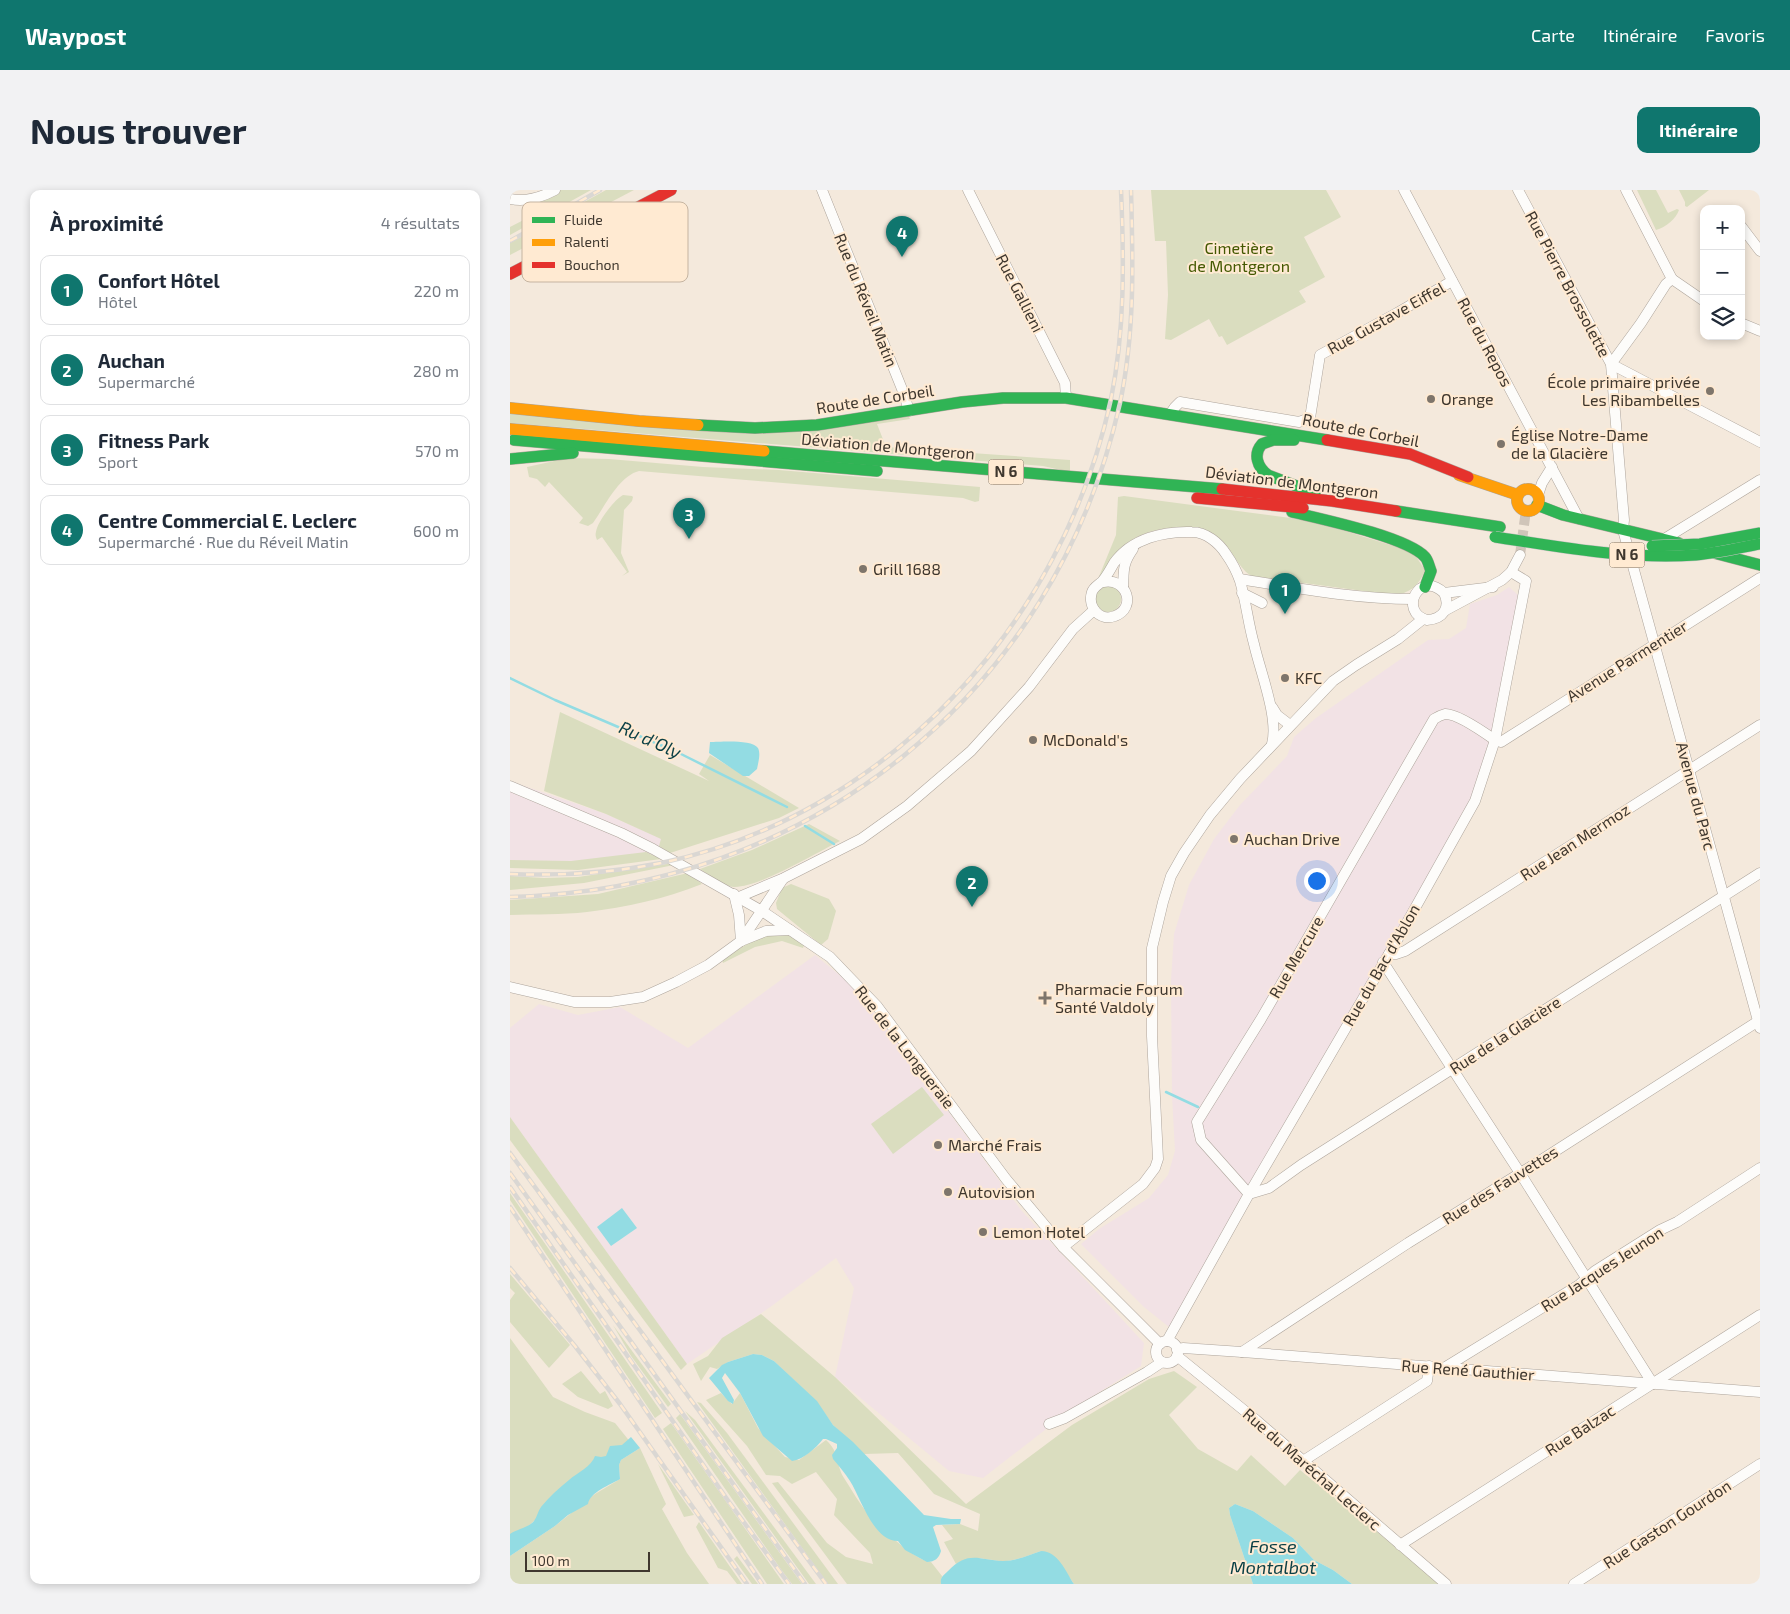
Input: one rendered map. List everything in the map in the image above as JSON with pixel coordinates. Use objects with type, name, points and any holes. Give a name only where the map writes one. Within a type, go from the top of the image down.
[{"type":"main road","points":[[633,202],[656,190]]},
{"type":"main road","points":[[648,202],[671,190]]},
{"type":"main road","points":[[510,266],[522,260]]},
{"type":"main road","points":[[510,274],[522,268]]},
{"type":"main road","name":"Route de Corbeil","points":[[510,408],[614,419],[747,428],[809,425],[962,402],[1015,397],[1066,398],[1410,454],[1518,495]]},
{"type":"main road","name":"Route de Corbeil","points":[[1244,427],[1294,440],[1408,460],[1468,477]]},
{"type":"main road","name":"Déviation de Montgeron","points":[[510,429],[1193,487],[1332,501],[1498,532]]},
{"type":"main road","name":"Déviation de Montgeron","points":[[510,440],[979,480],[1048,484],[1282,506],[1498,532]]},
{"type":"main road","points":[[1294,440],[1264,442],[1259,446],[1257,460],[1260,468],[1267,475],[1332,501]]},
{"type":"main road","points":[[510,459],[620,449]]},
{"type":"main road","points":[[1538,500],[1532,510],[1523,509],[1517,502],[1518,495],[1523,490],[1529,489],[1538,500],[1579,519],[1664,539],[1760,565]]},
{"type":"main road","points":[[1282,506],[1294,513],[1316,517],[1377,534],[1419,552],[1426,558],[1431,571],[1425,587]]},
{"type":"main road","name":"N 6","points":[[1498,532],[1612,544],[1656,546],[1700,544],[1760,533]]},
{"type":"main road","name":"N 6","points":[[1498,532],[1610,554],[1656,556],[1698,554],[1760,544]]},
{"type":"street","points":[[510,198],[517,200],[532,199],[555,190]]},
{"type":"street","name":"Rue du Réveil Matin","points":[[822,190],[909,410]]},
{"type":"street","name":"Rue Gallieni","points":[[968,190],[1065,383],[1066,398]]},
{"type":"street","name":"Rue du Repos","points":[[1404,190],[1579,519]]},
{"type":"street","name":"Rue Pierre Brossolette","points":[[1518,190],[1611,364],[1624,520],[1623,530]]},
{"type":"street","points":[[1626,190],[1672,279],[1700,298]]},
{"type":"street","points":[[1745,231],[1760,251]]},
{"type":"street","points":[[1672,279],[1666,284],[1611,364],[1760,442]]},
{"type":"street","name":"Rue Gustave Eiffel","points":[[1170,414],[1180,402],[1299,422],[1310,418],[1320,355],[1452,281]]},
{"type":"street","points":[[1745,325],[1760,331]]},
{"type":"street","points":[[1538,500],[1542,483],[1552,467]]},
{"type":"street","points":[[1633,564],[1664,539],[1760,480]]},
{"type":"street","name":"Avenue du Parc","points":[[1623,530],[1759,1023]]},
{"type":"street","points":[[1138,542],[1126,559],[1123,569],[1123,588],[1127,598],[1124,609],[1115,616],[1105,617],[1094,610],[1090,599],[1094,588],[1103,582],[1114,562],[1138,542],[1149,537],[1194,531],[1213,539],[1226,553],[1240,579],[1253,643],[1270,703],[1275,730],[1272,745]]},
{"type":"street","points":[[1446,610],[1448,604],[1444,593],[1437,588],[1425,587],[1417,592],[1413,599],[1417,615],[1423,619],[1432,620],[1446,610],[1493,587],[1511,572],[1520,555]]},
{"type":"street","name":"Rue du Bac d'Ablon","points":[[1163,1342],[1475,801],[1495,740],[1526,581],[1511,572]]},
{"type":"street","name":"Avenue Parmentier","points":[[1495,740],[1501,742],[1760,578]]},
{"type":"street","points":[[1240,579],[1356,596],[1413,599]]},
{"type":"street","points":[[1103,582],[1114,582],[1123,588]]},
{"type":"street","points":[[1444,593],[1493,587]]},
{"type":"street","points":[[1242,593],[1262,603]]},
{"type":"street","points":[[741,941],[736,896],[784,878],[861,839],[907,806],[972,750],[1029,687],[1073,629],[1094,610]]},
{"type":"street","points":[[1063,1247],[1142,1184],[1155,1168],[1158,1159],[1152,1036],[1152,948],[1171,876],[1210,815],[1290,725],[1333,681],[1398,639],[1423,619]]},
{"type":"street","points":[[1270,703],[1277,715],[1290,725]]},
{"type":"street","name":"Rue Mercure","points":[[1249,1194],[1201,1140],[1197,1122],[1261,1019],[1434,719],[1444,714],[1453,716],[1495,740]]},
{"type":"street","name":"Rue Jean Mermoz","points":[[1386,958],[1405,951],[1760,725]]},
{"type":"street","name":"Rue de la Longueraie","points":[[510,786],[621,833],[762,910],[830,957],[877,1006],[1006,1179],[1063,1247],[1163,1342]]},
{"type":"street","name":"Rue de la Glacière","points":[[1249,1194],[1269,1188],[1760,872]]},
{"type":"street","points":[[741,941],[784,878]]},
{"type":"street","points":[[510,987],[574,1002],[610,1002],[643,997],[708,965],[741,941],[766,931],[790,930]]},
{"type":"street","points":[[1386,958],[1452,1069],[1653,1384]]},
{"type":"street","name":"Rue des Fauvettes","points":[[1242,1352],[1408,1243],[1759,1023]]},
{"type":"street","name":"Rue Jacques Jeunon","points":[[1444,1368],[1579,1285],[1585,1278],[1760,1168]]},
{"type":"street","points":[[1261,1173],[1279,1181]]},
{"type":"street","name":"Rue Balzac","points":[[1400,1545],[1760,1315]]},
{"type":"street","points":[[1049,1424],[1065,1418],[1162,1362],[1172,1362],[1177,1353],[1174,1344],[1163,1342],[1156,1353],[1162,1362]]},
{"type":"street","name":"Rue René Gauthier","points":[[1177,1353],[1183,1348],[1760,1392]]},
{"type":"street","name":"Rue du Maréchal Leclerc","points":[[1177,1353],[1446,1584]]},
{"type":"street","points":[[1303,1461],[1427,1381],[1429,1366]]},
{"type":"street","name":"Rue Gaston Gourdon","points":[[1574,1584],[1760,1464]]},
{"type":"shaded area","points":[[1509,587],[1518,595],[1503,697],[1475,799],[1174,1331],[1144,1307],[1081,1244],[1099,1229],[1149,1198],[1168,1175],[1175,1151],[1172,1096],[1171,980],[1174,934],[1189,885],[1214,839],[1240,805],[1287,756],[1294,737],[1316,718],[1428,640],[1449,639],[1466,628],[1470,604],[1497,595]]},
{"type":"shaded area","points":[[510,781],[606,814],[662,839],[655,857],[510,866]]},
{"type":"shaded area","points":[[815,955],[848,982],[894,1038],[1021,1210],[1144,1343],[1141,1366],[1068,1412],[983,1478],[949,1471],[835,1377],[854,1288],[836,1258],[773,1305],[687,1364],[510,1117],[510,1028],[539,1004],[578,1015],[620,1007],[688,1048]]},
{"type":"green space","points":[[561,190],[591,190],[569,202],[540,201]]},
{"type":"green space","points":[[606,190],[634,190],[611,202],[584,202]]},
{"type":"green space","name":"Cimetière de Montgeron","points":[[1151,190],[1326,190],[1341,217],[1304,237],[1325,277],[1299,291],[1306,302],[1227,345],[1222,336],[1219,337],[1209,319],[1171,340],[1165,339],[1168,295],[1166,241],[1155,241]]},
{"type":"green space","points":[[1637,190],[1656,190],[1668,213],[1679,210],[1676,217],[1656,230]]},
{"type":"green space","points":[[1679,190],[1709,190],[1687,207]]},
{"type":"green space","points":[[522,221],[522,228],[510,235],[510,227]]},
{"type":"green space","points":[[522,236],[522,249],[510,255],[510,243]]},
{"type":"green space","points":[[510,412],[730,432],[908,415],[910,419],[877,424],[886,447],[1070,460],[1070,472],[1043,466],[510,423]]},
{"type":"green space","points":[[568,458],[779,470],[980,487],[979,501],[975,502],[963,498],[639,471],[632,474],[619,485],[593,523],[588,526],[579,523],[583,518],[549,482],[545,487],[537,479],[529,477],[527,467]]},
{"type":"green space","points":[[623,495],[633,497],[624,510],[621,553],[629,572],[622,576],[627,572],[602,537],[597,540],[596,534],[597,528],[607,511]]},
{"type":"green space","points":[[1124,496],[1313,521],[1413,552],[1425,570],[1420,581],[1413,588],[1404,593],[1393,595],[1259,578],[1251,576],[1246,572],[1217,537],[1208,532],[1184,527],[1158,530],[1136,537],[1119,551],[1098,579],[1116,535],[1118,497]]},
{"type":"green space","points":[[1108,586],[1117,590],[1121,599],[1117,608],[1108,612],[1099,608],[1095,599],[1099,590]]},
{"type":"green space","points":[[560,712],[709,781],[699,774],[710,755],[799,808],[779,818],[670,853],[659,846],[661,839],[606,814],[544,791]]},
{"type":"green space","points":[[809,824],[840,841],[772,876],[744,886],[730,886],[700,869],[752,850]]},
{"type":"green space","points":[[646,852],[661,859],[578,870],[510,868],[510,860],[571,861]]},
{"type":"green space","points":[[667,864],[674,865],[584,883],[510,890],[510,876],[578,877]]},
{"type":"green space","points":[[688,873],[702,884],[645,902],[578,913],[510,915],[510,900],[598,894]]},
{"type":"green space","points":[[791,884],[829,899],[836,911],[828,939],[821,945],[777,909],[776,903],[782,888]]},
{"type":"green space","points":[[783,934],[797,938],[805,943],[803,948],[782,941],[755,947],[723,963],[722,959],[759,937]]},
{"type":"green space","points":[[922,1087],[944,1115],[893,1154],[871,1124]]},
{"type":"green space","points":[[510,1117],[687,1364],[681,1370],[510,1140]]},
{"type":"green space","points":[[510,1193],[662,1413],[655,1418],[510,1200]]},
{"type":"green space","points":[[510,1274],[570,1345],[549,1368],[510,1322],[510,1300],[515,1293],[510,1288]]},
{"type":"green space","points":[[761,1314],[835,1377],[966,1504],[1072,1425],[1149,1379],[1174,1371],[1197,1387],[1169,1415],[1198,1449],[1237,1471],[1251,1455],[1285,1486],[1300,1470],[1442,1584],[1352,1584],[1333,1570],[1314,1560],[1293,1538],[1253,1511],[1235,1504],[1229,1508],[1230,1515],[1253,1584],[1074,1584],[1061,1565],[1041,1551],[1012,1560],[1002,1561],[974,1558],[956,1564],[944,1542],[953,1539],[942,1525],[960,1524],[978,1531],[980,1514],[934,1494],[898,1453],[864,1454],[833,1425],[816,1401],[774,1361],[762,1355],[753,1354],[728,1362],[717,1369],[710,1367],[701,1381],[693,1364],[708,1356],[722,1338]]},
{"type":"green space","points":[[613,1325],[671,1404],[668,1407],[631,1356]]},
{"type":"green space","points":[[510,1338],[553,1397],[615,1423],[631,1443],[510,1542]]},
{"type":"green space","points":[[581,1371],[600,1394],[605,1391],[613,1406],[608,1409],[578,1397],[562,1384]]},
{"type":"green space","points":[[721,1393],[732,1404],[740,1393],[758,1428],[785,1457],[799,1460],[826,1440],[836,1454],[841,1473],[866,1512],[907,1550],[931,1562],[942,1576],[941,1584],[847,1584],[772,1483],[778,1482],[827,1543],[846,1557],[873,1564],[870,1553],[834,1515],[837,1499],[816,1472],[792,1484],[780,1476],[766,1475],[747,1446],[706,1400]]},
{"type":"green space","points":[[697,1402],[701,1403],[727,1433],[838,1584],[828,1584]]},
{"type":"green space","points":[[685,1411],[695,1420],[816,1584],[809,1584]]},
{"type":"green space","points":[[680,1414],[802,1584],[792,1584],[780,1568],[676,1418]]},
{"type":"green space","points":[[671,1423],[784,1584],[767,1584],[663,1429]]},
{"type":"green space","points":[[640,1448],[666,1504],[662,1509],[687,1553],[709,1584],[510,1584],[510,1556],[555,1526],[595,1494],[620,1479],[619,1465],[621,1460]]},
{"type":"green space","points":[[658,1464],[694,1515],[684,1517]]},
{"type":"green space","points":[[699,1522],[742,1584],[737,1584],[727,1571],[718,1568],[696,1527]]},
{"type":"green space","points":[[737,1556],[758,1584],[752,1584],[734,1559]]},
{"type":"water","points":[[710,742],[736,742],[755,745],[759,753],[757,769],[749,776],[743,776],[709,753]]},
{"type":"water","points":[[622,1208],[637,1228],[611,1246],[597,1227]]},
{"type":"water","points":[[753,1354],[762,1355],[774,1361],[817,1401],[833,1425],[853,1442],[924,1515],[961,1519],[960,1524],[936,1525],[933,1527],[941,1551],[936,1559],[927,1562],[905,1550],[898,1541],[889,1539],[875,1526],[850,1481],[833,1459],[832,1455],[837,1448],[837,1444],[823,1439],[809,1453],[792,1461],[763,1436],[740,1393],[725,1373],[722,1378],[734,1400],[733,1404],[728,1401],[709,1378],[722,1365]]},
{"type":"water","points":[[631,1437],[640,1448],[621,1460],[619,1465],[620,1479],[596,1492],[588,1504],[568,1515],[510,1556],[510,1534],[532,1523],[547,1500],[565,1483],[588,1466],[595,1456],[606,1456],[610,1446],[622,1445]]},
{"type":"water","name":"Fosse Montalbot","points":[[1235,1504],[1253,1511],[1293,1538],[1314,1560],[1333,1570],[1352,1584],[1253,1584],[1230,1515],[1229,1508]]},
{"type":"water","points":[[1041,1551],[1052,1554],[1057,1558],[1074,1584],[941,1584],[941,1578],[955,1564],[968,1558],[1008,1561]]},
{"type":"waterway","name":"Ru d'Oly","points":[[510,678],[555,700],[679,753],[787,807]]},
{"type":"waterway","name":"Ru d'Oly","points":[[805,826],[834,844]]},
{"type":"waterway","name":"Ru d'Oly","points":[[1166,1092],[1198,1107]]},
{"type":"tunnel","points":[[1520,555],[1526,510]]},
{"type":"railway","points":[[579,202],[600,190]]},
{"type":"railway","points":[[510,874],[548,875],[623,869],[661,863],[744,838],[820,802],[890,754],[953,697],[1007,632],[1052,559],[1087,481],[1111,399],[1116,373],[1123,269],[1121,190]]},
{"type":"railway","points":[[510,897],[619,886],[722,858],[817,815],[902,757],[977,686],[1039,602],[1087,508],[1120,403],[1131,324],[1131,190]]},
{"type":"railway","points":[[510,241],[522,234]]},
{"type":"railway","points":[[510,1153],[826,1584]]},
{"type":"railway","points":[[510,1173],[805,1584]]},
{"type":"railway","points":[[510,1187],[729,1502],[789,1584]]},
{"type":"railway","points":[[510,1207],[762,1584]]},
{"type":"railway","points":[[510,1268],[620,1404],[747,1584]]},
{"type":"traffic: fast","points":[[698,425],[755,428],[817,425],[962,402],[1003,398],[1066,398],[1327,440]]},
{"type":"traffic: fast","points":[[514,440],[877,471]]},
{"type":"traffic: fast","points":[[1294,440],[1273,440],[1262,444],[1257,456],[1259,464],[1268,475],[1315,493]]},
{"type":"traffic: fast","points":[[764,451],[1222,489]]},
{"type":"traffic: fast","points":[[510,459],[573,453]]},
{"type":"traffic: fast","points":[[1537,505],[1563,515],[1679,543]]},
{"type":"traffic: fast","points":[[1396,511],[1500,527]]},
{"type":"traffic: fast","points":[[1292,512],[1383,536],[1415,550],[1426,558],[1431,571],[1425,587]]},
{"type":"traffic: fast","points":[[1652,546],[1700,544],[1760,533]]},
{"type":"traffic: fast","points":[[1495,537],[1595,552],[1646,556],[1696,555],[1760,544]]},
{"type":"traffic: fast","points":[[1714,553],[1760,565]]},
{"type":"traffic: slow","points":[[510,408],[698,425]]},
{"type":"traffic: slow","points":[[510,429],[764,451]]},
{"type":"traffic: slow","points":[[1459,475],[1518,495]]},
{"type":"traffic: slow","points":[[1528,489],[1536,492],[1539,500],[1536,508],[1528,511],[1520,508],[1517,500],[1520,492],[1528,489]]},
{"type":"traffic: jam","points":[[648,202],[671,190]]},
{"type":"traffic: jam","points":[[510,274],[522,268]]},
{"type":"traffic: jam","points":[[1327,440],[1410,454],[1468,477]]},
{"type":"traffic: jam","points":[[1222,489],[1332,501],[1396,511]]},
{"type":"traffic: jam","points":[[1197,498],[1303,508]]},
{"type":"place","name":"Centre Commercial E. Leclerc","points":[[902,257]]},
{"type":"place","name":"École primaire privée Les Ribambelles","points":[[1710,391]]},
{"type":"place","name":"Orange","points":[[1431,399]]},
{"type":"place","name":"Église Notre-Dame de la Glacière","points":[[1501,444]]},
{"type":"place","name":"Fitness Park","points":[[689,539]]},
{"type":"place","name":"Grill 1688","points":[[863,569]]},
{"type":"place","name":"Confort Hôtel","points":[[1285,614]]},
{"type":"place","name":"KFC","points":[[1285,678]]},
{"type":"place","name":"McDonald's","points":[[1033,740]]},
{"type":"place","name":"Auchan Drive","points":[[1234,839]]},
{"type":"place","name":"Auchan","points":[[972,907]]},
{"type":"place","name":"Pharmacie Forum Santé Valdoly","points":[[1045,998]]},
{"type":"place","name":"Marché Frais","points":[[938,1145]]},
{"type":"place","name":"Autovision","points":[[948,1192]]},
{"type":"place","name":"Lemon Hotel","points":[[983,1232]]}]
